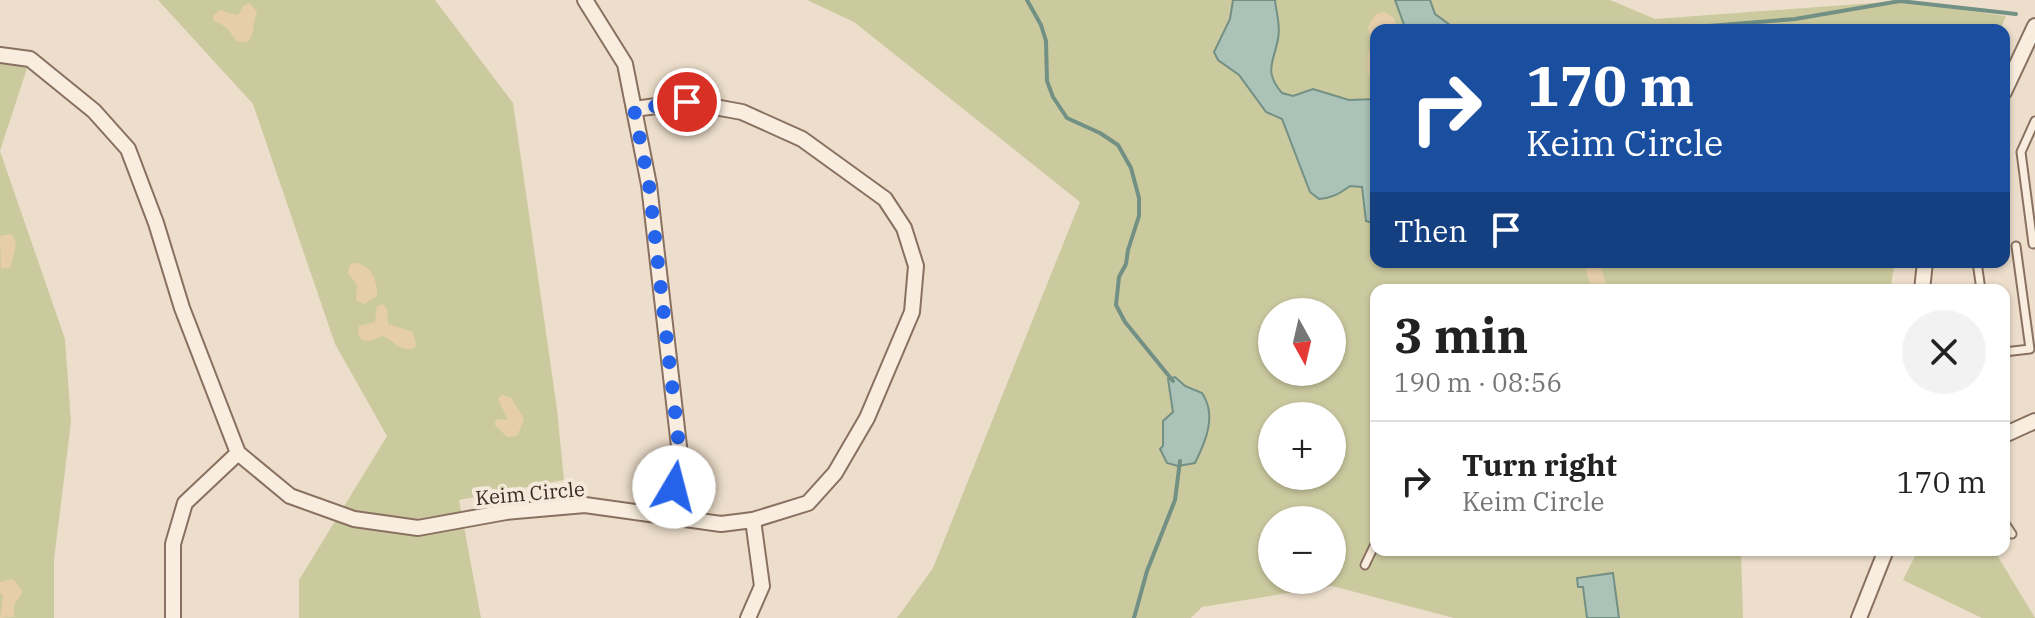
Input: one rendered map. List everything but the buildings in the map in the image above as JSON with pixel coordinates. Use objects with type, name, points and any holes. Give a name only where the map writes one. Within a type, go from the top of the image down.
[{"type":"street","points":[[585,0],[625,64],[649,185],[680,455],[667,518]]},
{"type":"street","points":[[2010,79],[2035,26]]},
{"type":"street","name":"Keim Circle","points":[[0,55],[30,59],[94,111],[128,149],[156,223],[182,308],[238,453],[290,496],[354,519],[418,528],[506,512],[585,505],[721,524],[753,520],[808,503],[835,473],[867,418],[912,312],[916,266],[904,228],[885,199],[802,139],[742,112],[687,102],[634,109]]},
{"type":"street","points":[[2010,432],[2035,421]]},
{"type":"street","points":[[173,618],[173,544],[185,503],[238,453]]},
{"type":"street","points":[[748,618],[762,586],[753,520]]},
{"type":"street","points":[[1859,618],[1881,556]]},
{"type":"lane","points":[[2033,244],[2021,152],[2035,121]]},
{"type":"lane","points":[[2010,351],[2030,349],[2016,246]]},
{"type":"lane","points":[[1365,565],[1370,555]]},
{"type":"green space","points":[[158,0],[435,0],[513,103],[557,409],[564,480],[459,500],[481,618],[299,618],[299,580],[387,436],[335,344],[253,104]]},
{"type":"green space","points":[[807,0],[1610,0],[1655,19],[1900,1],[2006,16],[2003,24],[1370,24],[1370,268],[1894,268],[1891,284],[1370,284],[1370,556],[1741,556],[1743,618],[1454,618],[1346,590],[1346,506],[1258,506],[1258,594],[1282,594],[1202,607],[1191,618],[897,618],[933,568],[1080,202],[854,22]]},
{"type":"green space","points":[[0,55],[30,59],[0,151]]},
{"type":"green space","points":[[0,151],[65,339],[71,422],[54,560],[54,618],[0,618]]},
{"type":"green space","points":[[1915,556],[1998,556],[2035,618],[1982,618],[1903,580]]},
{"type":"sand","points":[[250,3],[257,12],[248,41],[237,40],[224,26],[214,21],[213,16],[220,10],[235,15]]},
{"type":"sand","points":[[1384,12],[1394,18],[1396,24],[1370,24],[1369,34],[1368,27],[1376,14]]},
{"type":"sand","points":[[1370,48],[1370,76],[1367,63]]},
{"type":"sand","points":[[11,234],[16,246],[11,267],[1,269],[0,236]]},
{"type":"sand","points":[[353,263],[365,266],[376,284],[377,296],[364,304],[356,300],[357,285],[348,273]]},
{"type":"sand","points":[[1586,268],[1601,268],[1607,284],[1591,284]]},
{"type":"sand","points":[[383,304],[387,309],[388,324],[413,332],[414,348],[401,348],[383,336],[362,340],[358,333],[359,326],[375,322],[377,306]]},
{"type":"sand","points":[[502,395],[512,398],[524,420],[517,436],[507,437],[494,424],[497,419],[508,420],[498,399]]},
{"type":"sand","points":[[13,579],[23,591],[14,605],[14,617],[0,618],[3,595],[0,593],[0,582]]},
{"type":"shaded area","points":[[1233,0],[1275,0],[1279,34],[1271,72],[1282,93],[1293,96],[1313,89],[1349,100],[1370,99],[1370,222],[1366,221],[1362,187],[1350,186],[1328,198],[1319,199],[1310,192],[1282,119],[1266,112],[1239,75],[1218,60],[1214,52],[1230,19]]},
{"type":"shaded area","points":[[1395,0],[1430,0],[1435,14],[1449,24],[1404,24]]},
{"type":"shaded area","points":[[1175,377],[1185,386],[1202,393],[1209,410],[1206,437],[1195,463],[1178,466],[1167,463],[1160,449],[1163,446],[1163,421],[1173,412],[1168,379]]},
{"type":"shaded area","points":[[1613,573],[1619,618],[1587,618],[1583,587],[1578,587],[1577,578]]},
{"type":"waterway","points":[[1027,0],[1046,41],[1047,81],[1053,97],[1067,118],[1118,145],[1131,168],[1139,198],[1139,216],[1126,264],[1119,277],[1116,305],[1125,322],[1173,381]]},
{"type":"waterway","points":[[1733,24],[1795,19],[1900,1],[2016,14]]},
{"type":"waterway","points":[[1134,618],[1147,571],[1175,500],[1180,461]]},
{"type":"route","points":[[674,487],[680,455],[649,185],[634,109],[687,102]]}]
